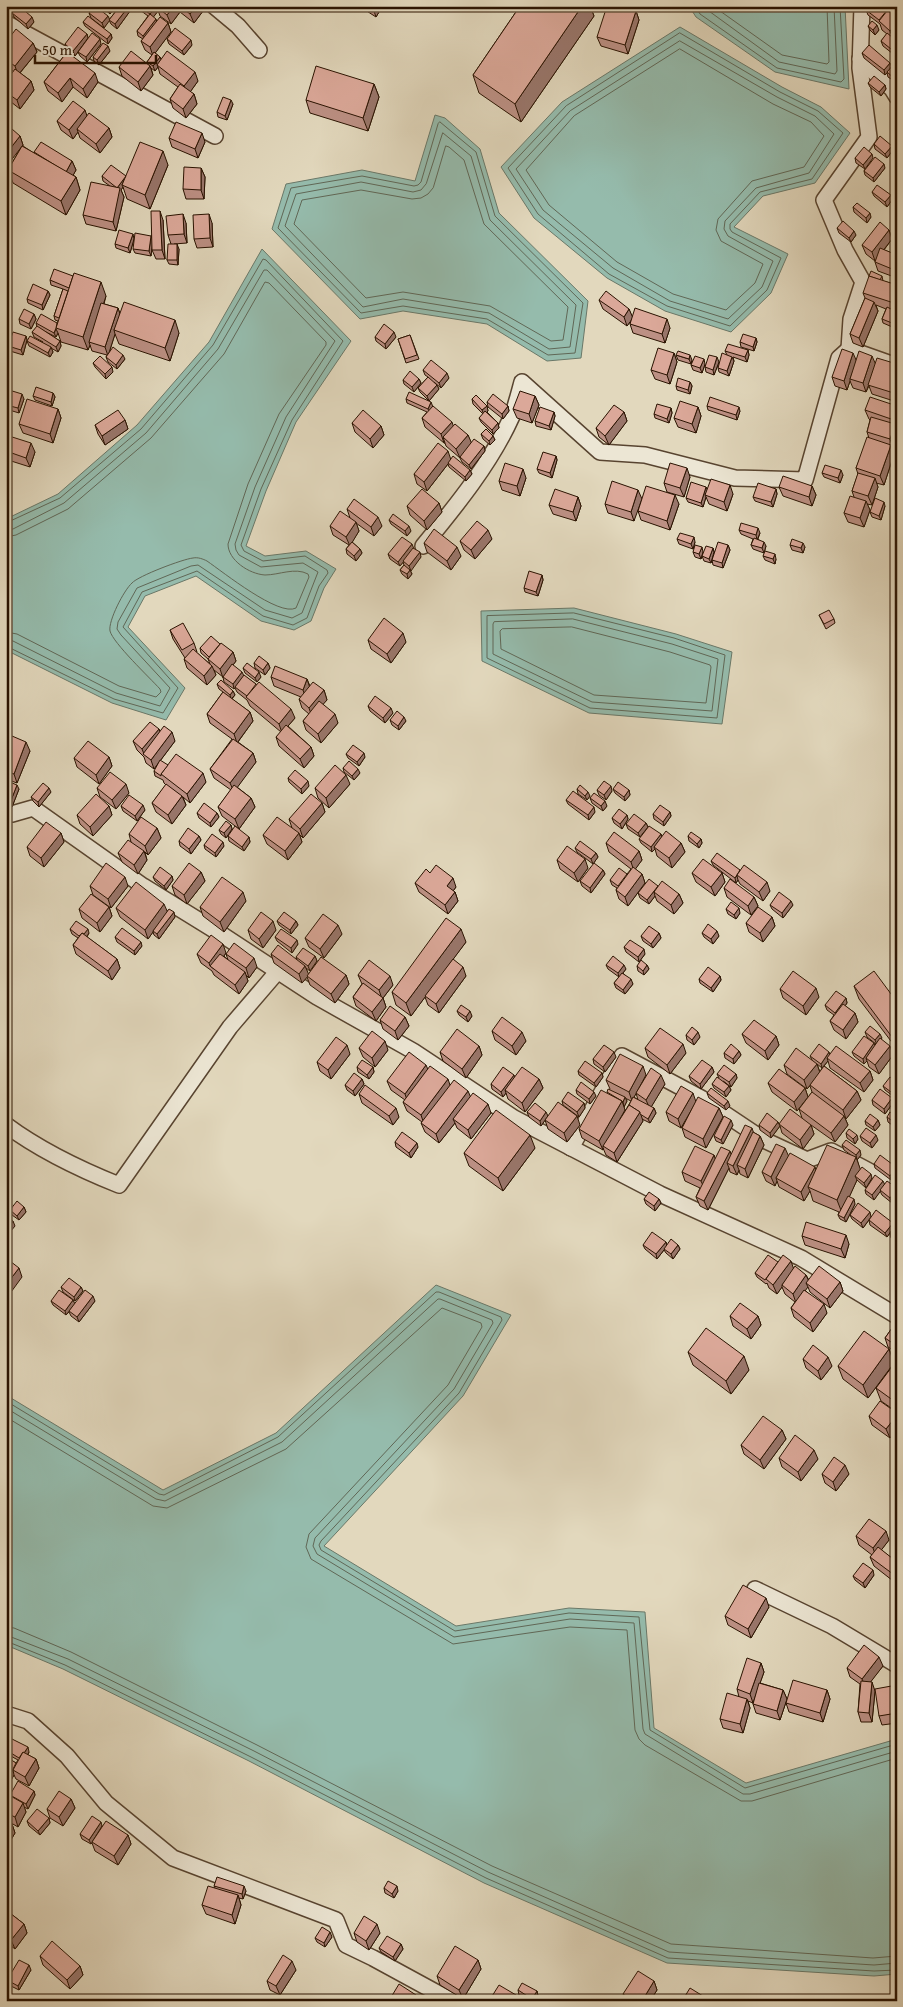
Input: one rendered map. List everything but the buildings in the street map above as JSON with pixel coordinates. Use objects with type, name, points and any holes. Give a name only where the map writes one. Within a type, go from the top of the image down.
[{"type":"street","points":[[214,6],[238,26],[259,50]]},
{"type":"street","points":[[423,546],[452,511],[494,450],[512,415],[522,382],[600,452],[644,455],[735,478],[805,480],[840,358],[849,349],[852,319],[863,282],[845,250],[824,200],[868,138],[860,68],[862,6]]},
{"type":"street","points":[[6,23],[215,136]]},
{"type":"street","points":[[860,59],[892,88],[897,97]]},
{"type":"street","points":[[849,349],[897,366]]},
{"type":"street","points":[[6,813],[12,814],[33,808],[143,886],[317,997],[413,1051],[514,1118],[660,1194],[801,1258],[897,1316]]},
{"type":"street","points":[[6,1125],[77,1168],[119,1185],[230,1027],[278,971]]},
{"type":"street","points":[[571,1148],[622,1056],[701,1098],[764,1140],[806,1160],[831,1151],[897,1186]]},
{"type":"street","points":[[755,1589],[832,1626],[897,1665]]},
{"type":"street","points":[[6,1714],[28,1721],[67,1756],[106,1803],[173,1858],[336,1920],[346,1946],[373,1958],[452,2001]]},
{"type":"water","points":[[689,6],[845,6],[849,89],[775,72],[696,17]]},
{"type":"water","points":[[680,27],[782,87],[821,107],[850,133],[815,183],[763,196],[734,227],[788,254],[771,293],[731,332],[665,311],[607,278],[534,218],[501,167],[562,102]]},
{"type":"water","points":[[435,115],[445,118],[480,149],[499,213],[588,301],[581,358],[547,361],[487,324],[403,311],[360,319],[272,229],[286,184],[362,170],[415,181]]},
{"type":"water","points":[[262,249],[351,341],[296,422],[266,491],[246,546],[265,556],[306,551],[336,569],[324,588],[311,621],[294,630],[261,621],[196,576],[145,596],[128,627],[185,688],[166,720],[112,703],[6,650],[6,519],[58,494],[137,425],[209,342]]},
{"type":"water","points":[[574,608],[676,634],[732,652],[722,724],[589,713],[482,661],[481,611]]},
{"type":"water","points":[[436,1285],[511,1315],[463,1396],[324,1546],[456,1626],[569,1608],[645,1612],[654,1728],[746,1783],[897,1739],[897,1974],[874,1976],[667,1963],[484,1883],[249,1761],[63,1669],[6,1645],[6,1395],[163,1490],[276,1433]]}]
